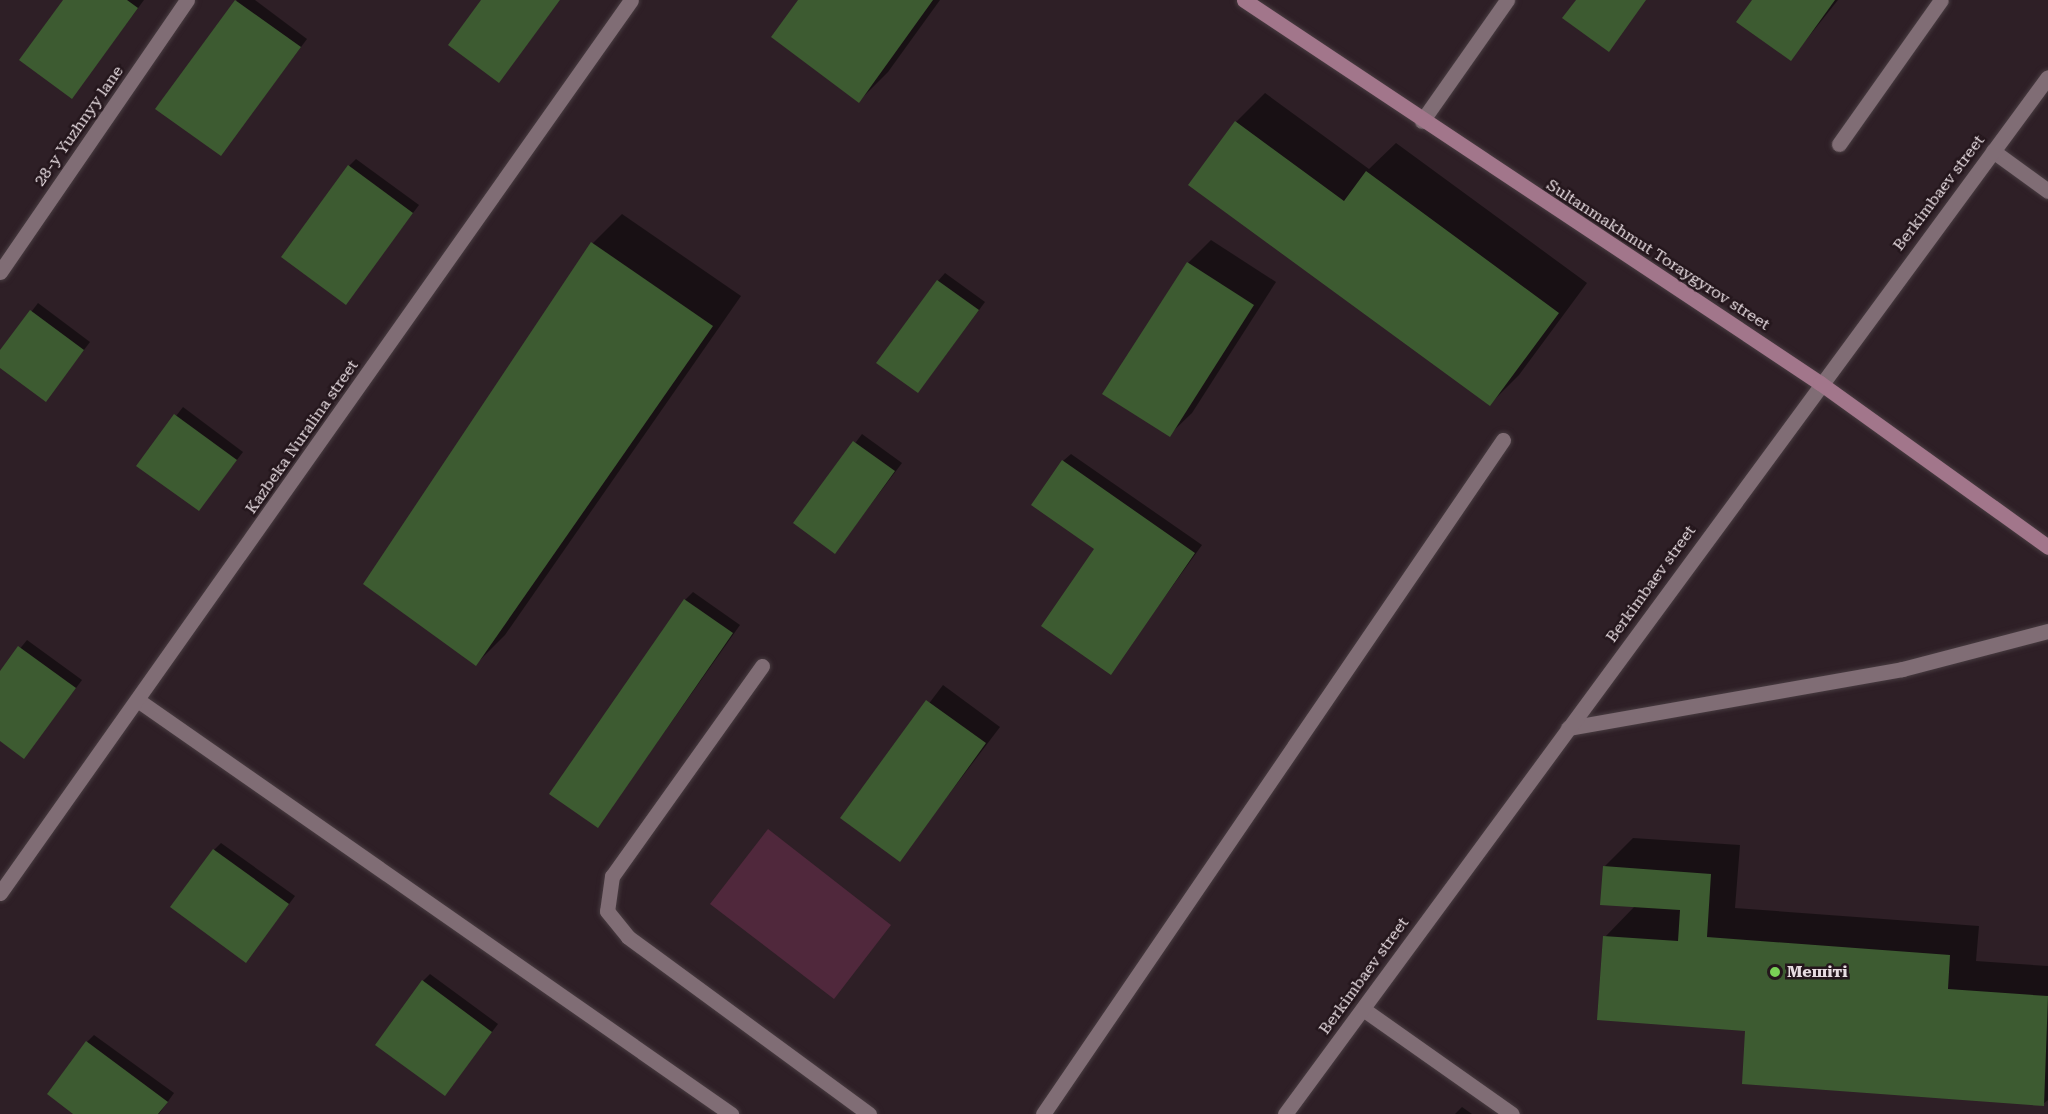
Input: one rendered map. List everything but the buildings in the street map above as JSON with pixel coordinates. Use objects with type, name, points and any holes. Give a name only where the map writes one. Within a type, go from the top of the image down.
[{"type":"main road","name":"Sultanmakhmut Toraygyrov street","points":[[1244,0],[1422,121],[1820,383],[2048,547]]},
{"type":"street","name":"28-y Yuzhnyy lane","points":[[0,272],[187,0]]},
{"type":"street","name":"Kazbeka Nuralina street","points":[[0,893],[139,700],[631,0]]},
{"type":"street","points":[[1422,121],[1507,0]]},
{"type":"street","points":[[1839,144],[1941,0]]},
{"type":"street","name":"Berkimbaev street","points":[[1285,1114],[1820,383],[2048,77]]},
{"type":"street","points":[[1993,151],[2048,191]]},
{"type":"street","points":[[1043,1114],[1503,440]]},
{"type":"street","points":[[1568,728],[1902,669],[2048,631]]},
{"type":"street","points":[[762,666],[612,876],[607,910],[628,937],[869,1114]]},
{"type":"street","points":[[139,700],[731,1114]]},
{"type":"street","points":[[1363,1009],[1512,1114]]},
{"type":"shaded area","points":[[768,829],[891,925],[834,999],[710,904]]},
{"type":"place","name":"Мешіті","points":[[1775,972]]}]
